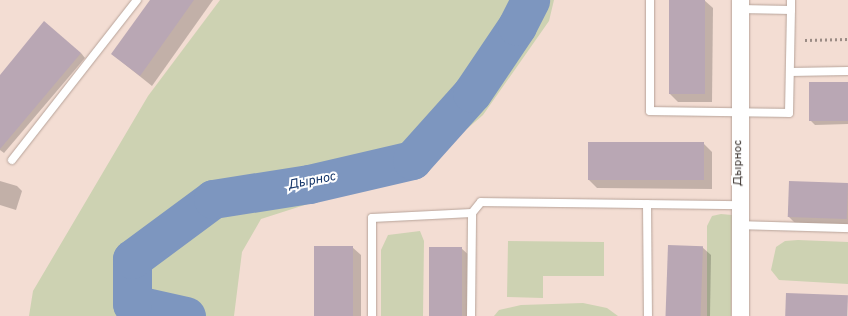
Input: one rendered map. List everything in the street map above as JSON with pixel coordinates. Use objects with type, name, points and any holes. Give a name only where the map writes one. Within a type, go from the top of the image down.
[{"type":"street","name":"Дырнос","points":[[740,5],[740,316]]},
{"type":"lane","points":[[12,160],[137,0]]},
{"type":"lane","points":[[650,0],[650,111],[789,113],[791,0]]},
{"type":"lane","points":[[740,5],[791,10]]},
{"type":"lane","points":[[790,72],[848,71]]},
{"type":"lane","points":[[470,316],[472,213],[481,202],[740,205]]},
{"type":"lane","points":[[646,204],[648,316]]},
{"type":"lane","points":[[372,316],[372,218],[472,213]]},
{"type":"lane","points":[[740,225],[848,228]]},
{"type":"path","points":[[790,40],[848,39]]},
{"type":"green space","points":[[220,0],[554,0],[549,21],[483,115],[423,167],[261,219],[242,252],[234,316],[29,316],[33,291],[148,96]]},
{"type":"green space","points":[[721,214],[732,215],[731,316],[707,316],[707,226],[712,216]]},
{"type":"green space","points":[[420,231],[424,241],[423,316],[381,316],[381,250],[388,235]]},
{"type":"green space","points":[[798,240],[848,242],[848,284],[779,280],[771,270],[776,247],[785,241]]},
{"type":"green space","points":[[508,241],[604,242],[604,276],[543,276],[543,298],[507,297]]},
{"type":"green space","points":[[583,303],[607,308],[618,316],[494,316],[499,310],[521,305]]},
{"type":"building","points":[[150,0],[194,0],[140,76],[111,54]]},
{"type":"building","points":[[669,0],[705,0],[705,94],[669,94]]},
{"type":"building","points":[[44,21],[81,53],[0,149],[0,75]]},
{"type":"building","points":[[809,82],[848,82],[848,121],[809,121]]},
{"type":"building","points":[[588,142],[704,142],[704,180],[588,180]]},
{"type":"building","points":[[789,181],[848,183],[847,219],[788,217]]},
{"type":"building","points":[[668,245],[703,246],[701,316],[666,316]]},
{"type":"building","points":[[314,246],[353,246],[353,316],[314,316]]},
{"type":"building","points":[[429,247],[462,247],[462,316],[429,316]]},
{"type":"building","points":[[786,293],[848,295],[847,316],[785,316]]},
{"type":"waterway","name":"Дырнос","points":[[186,316],[132,304],[132,259],[213,199],[309,184],[412,160],[472,93],[517,26],[530,0]]}]
